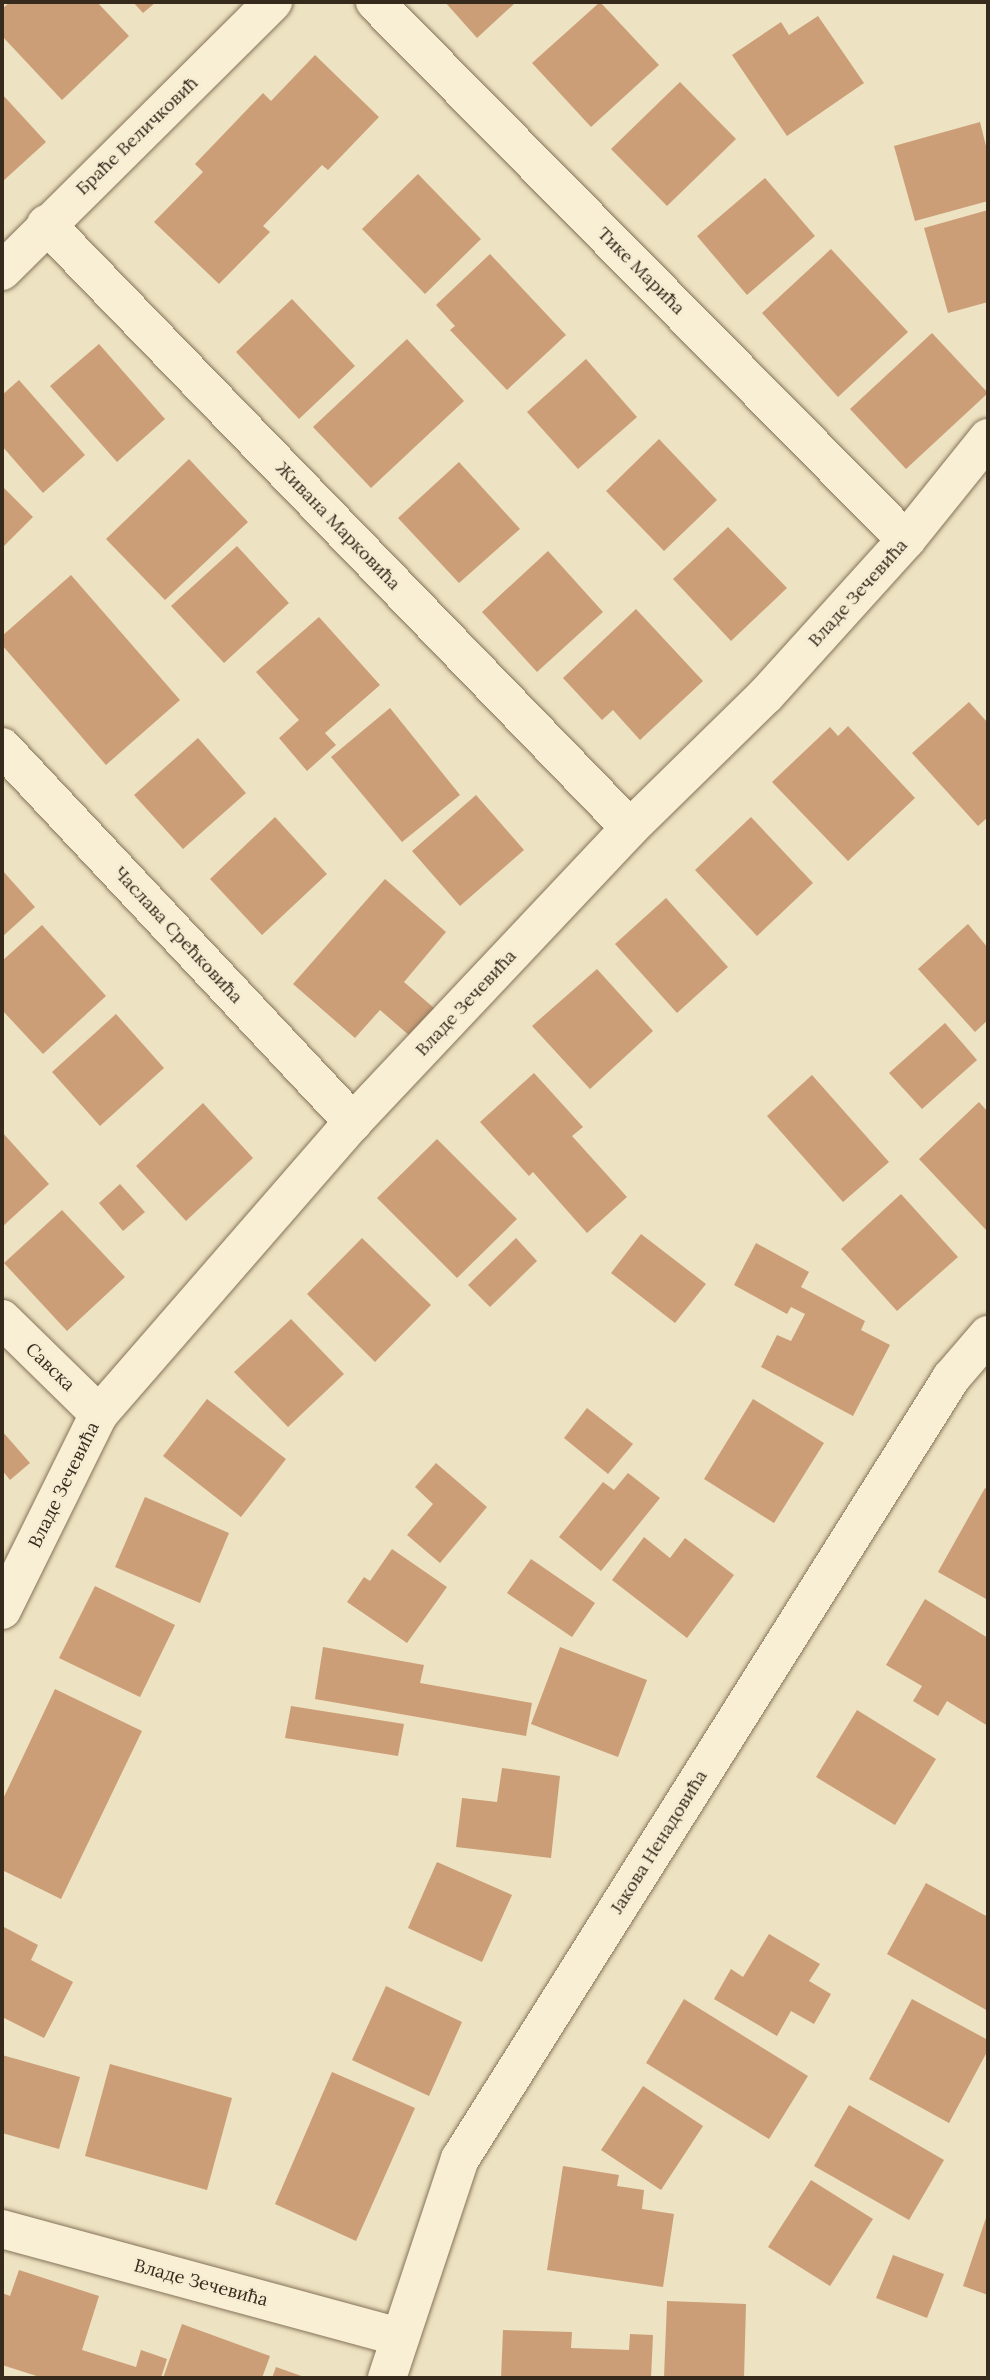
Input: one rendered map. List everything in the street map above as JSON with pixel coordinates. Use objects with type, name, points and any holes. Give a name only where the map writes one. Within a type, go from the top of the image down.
[{"type":"street","name":"Браће Величковић","points":[[2,271],[46,224],[273,2]]},
{"type":"street","name":"Тике Марића","points":[[375,2],[906,540]]},
{"type":"street","name":"Живана Марковића","points":[[46,224],[630,828]]},
{"type":"street","name":"Владе Зечевића","points":[[2,1610],[99,1414],[354,1122],[630,828],[766,695],[906,540],[988,438]]},
{"type":"street","name":"Часлава Срећковића","points":[[2,747],[354,1122]]},
{"type":"street","name":"Савска","points":[[2,1320],[99,1414]]},
{"type":"street","name":"Јакова Ненадовића","points":[[387,2378],[460,2159],[951,1378],[988,1335]]},
{"type":"street","name":"Владе Зечевића","points":[[2,2228],[400,2337]]},
{"type":"building","points":[[10,2],[97,2],[129,36],[62,100],[2,36],[2,9]]},
{"type":"building","points":[[133,2],[156,2],[143,13]]},
{"type":"building","points":[[445,2],[516,2],[477,38]]},
{"type":"building","points":[[600,2],[659,65],[591,127],[532,63]]},
{"type":"building","points":[[818,16],[864,83],[787,136],[732,55],[781,22],[789,35]]},
{"type":"building","points":[[315,55],[379,117],[328,170],[322,165],[263,226],[270,232],[219,284],[154,222],[203,172],[195,164],[263,93],[271,101]]},
{"type":"building","points":[[680,82],[736,139],[667,206],[611,149]]},
{"type":"building","points":[[2,94],[46,142],[2,182]]},
{"type":"building","points":[[980,122],[988,154],[988,201],[915,221],[894,146]]},
{"type":"building","points":[[418,174],[481,239],[425,294],[362,229]]},
{"type":"building","points":[[765,178],[815,236],[747,295],[697,236]]},
{"type":"building","points":[[988,210],[988,302],[948,313],[924,228]]},
{"type":"building","points":[[831,249],[908,332],[838,397],[762,313]]},
{"type":"building","points":[[490,254],[566,335],[507,390],[450,330],[455,326],[436,305]]},
{"type":"building","points":[[292,299],[355,366],[299,419],[236,352]]},
{"type":"building","points":[[932,333],[988,393],[906,469],[850,409]]},
{"type":"building","points":[[407,339],[464,401],[371,488],[313,427]]},
{"type":"building","points":[[99,344],[165,419],[117,462],[50,386]]},
{"type":"building","points":[[586,359],[637,417],[578,469],[527,412]]},
{"type":"building","points":[[19,380],[85,455],[43,493],[2,446],[2,395]]},
{"type":"building","points":[[659,439],[717,500],[664,551],[606,491]]},
{"type":"building","points":[[189,459],[248,522],[165,600],[106,539]]},
{"type":"building","points":[[459,462],[520,529],[459,583],[398,518]]},
{"type":"building","points":[[2,486],[33,517],[2,548]]},
{"type":"building","points":[[728,527],[787,588],[731,641],[673,579]]},
{"type":"building","points":[[237,546],[289,603],[224,663],[171,606]]},
{"type":"building","points":[[548,551],[603,612],[537,672],[482,612]]},
{"type":"building","points":[[71,575],[180,700],[106,765],[2,645],[2,636]]},
{"type":"building","points":[[636,609],[703,681],[640,740],[613,710],[602,720],[563,678]]},
{"type":"building","points":[[319,617],[380,685],[325,733],[336,745],[307,771],[279,738],[299,720],[256,672]]},
{"type":"building","points":[[969,702],[988,723],[988,817],[978,826],[912,753]]},
{"type":"building","points":[[390,708],[460,795],[402,842],[331,757]]},
{"type":"building","points":[[848,726],[915,798],[848,861],[772,782],[830,727],[838,736]]},
{"type":"building","points":[[198,738],[246,793],[183,849],[134,795]]},
{"type":"building","points":[[476,795],[524,850],[460,906],[412,851]]},
{"type":"building","points":[[275,817],[327,874],[262,935],[210,879]]},
{"type":"building","points":[[751,817],[813,883],[757,936],[695,870]]},
{"type":"building","points":[[2,870],[35,907],[2,937]]},
{"type":"building","points":[[385,879],[446,932],[404,982],[442,1015],[418,1043],[380,1010],[355,1038],[293,984]]},
{"type":"building","points":[[666,898],[728,967],[677,1013],[615,944]]},
{"type":"building","points":[[968,924],[988,948],[988,1020],[975,1032],[918,969]]},
{"type":"building","points":[[42,925],[106,996],[43,1054],[2,1010],[2,961]]},
{"type":"building","points":[[597,969],[653,1031],[590,1089],[532,1026]]},
{"type":"building","points":[[116,1014],[164,1068],[100,1126],[52,1072]]},
{"type":"building","points":[[945,1023],[977,1060],[922,1109],[889,1073]]},
{"type":"building","points":[[534,1073],[583,1127],[572,1136],[627,1197],[587,1233],[533,1172],[529,1176],[480,1122]]},
{"type":"building","points":[[812,1075],[889,1162],[843,1202],[767,1116]]},
{"type":"building","points":[[979,1102],[988,1112],[988,1232],[919,1159]]},
{"type":"building","points":[[203,1103],[253,1158],[186,1221],[136,1166]]},
{"type":"building","points":[[2,1132],[49,1184],[2,1227]]},
{"type":"building","points":[[437,1139],[517,1219],[457,1278],[377,1198]]},
{"type":"building","points":[[120,1184],[145,1212],[123,1231],[99,1203]]},
{"type":"building","points":[[901,1194],[958,1257],[897,1311],[841,1249]]},
{"type":"building","points":[[62,1210],[125,1277],[67,1331],[4,1263]]},
{"type":"building","points":[[641,1234],[706,1284],[675,1323],[611,1273]]},
{"type":"building","points":[[362,1238],[431,1305],[375,1362],[307,1294]]},
{"type":"building","points":[[516,1238],[537,1261],[490,1307],[468,1285]]},
{"type":"building","points":[[756,1243],[809,1272],[801,1287],[865,1321],[861,1330],[890,1345],[853,1416],[761,1367],[777,1335],[791,1341],[805,1314],[791,1307],[787,1314],[734,1285]]},
{"type":"building","points":[[291,1319],[344,1374],[288,1427],[234,1372]]},
{"type":"building","points":[[207,1399],[286,1459],[241,1517],[163,1456]]},
{"type":"building","points":[[753,1399],[824,1443],[774,1523],[704,1479]]},
{"type":"building","points":[[587,1408],[633,1444],[608,1474],[564,1438]]},
{"type":"building","points":[[2,1431],[30,1463],[10,1480],[2,1470]]},
{"type":"building","points":[[436,1463],[487,1507],[440,1563],[407,1535],[433,1504],[415,1487]]},
{"type":"building","points":[[628,1473],[660,1498],[601,1571],[559,1537],[603,1482],[614,1490]]},
{"type":"building","points":[[985,1488],[988,1490],[988,1600],[938,1572]]},
{"type":"building","points":[[145,1497],[229,1533],[200,1603],[115,1567]]},
{"type":"building","points":[[644,1537],[670,1558],[685,1538],[734,1575],[687,1638],[612,1580]]},
{"type":"building","points":[[392,1549],[447,1587],[407,1643],[347,1602],[364,1577],[370,1581]]},
{"type":"building","points":[[531,1559],[595,1603],[572,1637],[507,1593]]},
{"type":"building","points":[[95,1586],[175,1625],[140,1697],[59,1658]]},
{"type":"building","points":[[925,1599],[988,1638],[988,1726],[947,1701],[938,1716],[913,1701],[922,1686],[886,1665]]},
{"type":"building","points":[[323,1647],[424,1665],[420,1683],[532,1703],[526,1736],[315,1699]]},
{"type":"building","points":[[560,1647],[647,1680],[618,1757],[531,1724]]},
{"type":"building","points":[[55,1689],[142,1731],[61,1899],[2,1870],[2,1801]]},
{"type":"building","points":[[291,1706],[404,1724],[398,1756],[285,1738]]},
{"type":"building","points":[[857,1710],[936,1759],[895,1825],[816,1777]]},
{"type":"building","points":[[502,1768],[560,1776],[551,1858],[456,1847],[462,1798],[497,1802]]},
{"type":"building","points":[[437,1862],[512,1895],[482,1962],[408,1928]]},
{"type":"building","points":[[926,1883],[988,1917],[988,2011],[887,1954]]},
{"type":"building","points":[[2,1926],[38,1945],[31,1960],[73,1982],[44,2038],[2,2017]]},
{"type":"building","points":[[769,1934],[820,1964],[809,1981],[831,1994],[814,2024],[791,2011],[777,2036],[714,1999],[731,1969],[743,1977]]},
{"type":"building","points":[[386,1986],[462,2022],[429,2096],[352,2060]]},
{"type":"building","points":[[684,1999],[808,2076],[769,2139],[646,2063]]},
{"type":"building","points":[[912,1999],[988,2040],[988,2050],[949,2123],[869,2079]]},
{"type":"building","points":[[2,2055],[80,2077],[59,2149],[2,2133]]},
{"type":"building","points":[[110,2064],[232,2098],[207,2190],[85,2156]]},
{"type":"building","points":[[332,2072],[415,2108],[356,2241],[275,2204]]},
{"type":"building","points":[[643,2086],[703,2126],[661,2190],[601,2150]]},
{"type":"building","points":[[849,2105],[944,2160],[909,2220],[814,2166]]},
{"type":"building","points":[[563,2166],[619,2175],[617,2186],[644,2190],[642,2209],[674,2214],[663,2287],[547,2270]]},
{"type":"building","points":[[811,2180],[873,2219],[830,2286],[768,2247]]},
{"type":"building","points":[[988,2212],[988,2295],[963,2286]]},
{"type":"building","points":[[893,2255],[944,2274],[927,2318],[876,2298]]},
{"type":"building","points":[[19,2270],[99,2296],[82,2350],[136,2367],[141,2350],[167,2359],[161,2378],[43,2378],[2,2365],[2,2293],[10,2296]]},
{"type":"building","points":[[667,2301],[746,2304],[744,2378],[664,2378]]},
{"type":"building","points":[[182,2324],[270,2356],[262,2378],[163,2378]]},
{"type":"building","points":[[503,2330],[572,2332],[571,2348],[629,2350],[630,2334],[653,2335],[651,2378],[501,2378]]},
{"type":"building","points":[[276,2367],[307,2378],[272,2378]]}]
